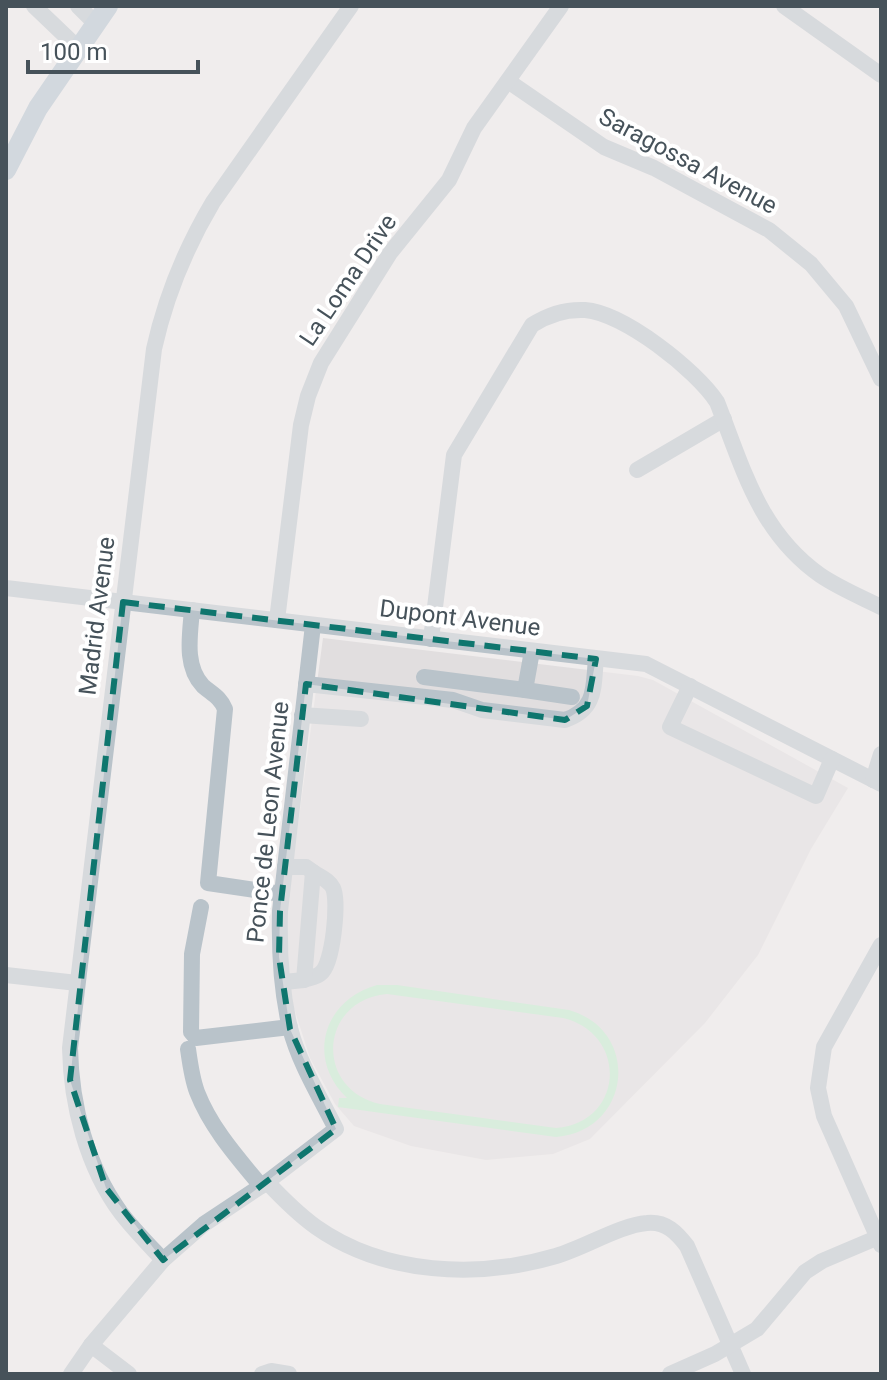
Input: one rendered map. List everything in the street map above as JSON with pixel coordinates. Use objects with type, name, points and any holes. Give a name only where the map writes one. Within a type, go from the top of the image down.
[{"type":"main road","points":[[6,170],[38,108],[108,6]]},
{"type":"street","points":[[34,6],[79,49]]},
{"type":"street","points":[[78,6],[96,24]]},
{"type":"street","name":"Madrid Avenue","points":[[163,1260],[121,1213],[106,1188],[76,1112],[70,1080],[77,983],[154,349],[178,268],[213,202],[351,6]]},
{"type":"street","name":"La Loma Drive","points":[[277,620],[301,425],[321,363],[390,253],[449,180],[474,128],[561,6]]},
{"type":"street","points":[[784,6],[881,75]]},
{"type":"street","name":"Saragossa Avenue","points":[[508,81],[604,147],[654,168],[769,230],[811,264],[846,306],[881,379]]},
{"type":"street","points":[[431,639],[454,455],[532,325],[550,314],[568,311],[587,310],[603,314],[667,352],[707,388],[724,419],[758,505],[780,540],[820,575],[881,607]]},
{"type":"street","points":[[637,470],[724,419]]},
{"type":"street","name":"Dupont Avenue","points":[[6,588],[646,664],[877,782]]},
{"type":"street","points":[[192,610],[189,650],[195,674],[202,685],[222,700],[225,709],[208,883],[282,894]]},
{"type":"street","name":"Ponce de Leon Avenue","points":[[71,1374],[91,1345],[163,1260],[204,1224],[264,1184],[336,1129],[308,1073],[290,1027],[279,957],[282,894],[313,625]]},
{"type":"street","points":[[525,690],[532,651]]},
{"type":"street","points":[[306,684],[453,700],[482,710],[565,720],[578,715],[587,706],[592,694],[596,659]]},
{"type":"street","points":[[424,677],[572,697]]},
{"type":"street","points":[[690,686],[670,727],[816,796],[832,759]]},
{"type":"street","points":[[302,715],[361,719]]},
{"type":"street","points":[[877,782],[881,754]]},
{"type":"street","points":[[284,982],[321,974],[329,964],[335,914],[334,890],[329,881],[306,867],[285,867]]},
{"type":"street","points":[[304,980],[313,872]]},
{"type":"street","points":[[201,907],[192,954],[191,1032],[196,1038],[290,1027]]},
{"type":"street","points":[[670,1374],[730,1346],[757,1329],[805,1272],[822,1261],[880,1240],[824,1116],[818,1088],[824,1047],[877,964],[881,945]]},
{"type":"street","points":[[6,975],[77,983]]},
{"type":"street","points":[[188,1049],[194,1084],[220,1135],[264,1184],[316,1228],[374,1256],[444,1270],[518,1265],[555,1257],[628,1227],[649,1222],[664,1225],[677,1232],[687,1246],[743,1374]]},
{"type":"street","points":[[91,1345],[129,1374]]},
{"type":"street","points":[[262,1374],[271,1371],[289,1374]]},
{"type":"highlighted area","points":[[123,602],[596,659],[587,706],[565,720],[306,684],[280,911],[279,957],[290,1029],[336,1129],[163,1260],[106,1188],[70,1080]]},
{"type":"shaded area","points":[[323,638],[653,680],[848,788],[811,849],[758,955],[705,1023],[590,1139],[553,1154],[486,1160],[411,1146],[354,1126],[335,1104],[310,1058],[291,999],[286,915]]},
{"type":"green space","points":[[377,985],[397,985],[569,1010],[592,1021],[608,1038],[617,1058],[618,1079],[612,1100],[600,1118],[581,1131],[556,1137],[338,1107],[339,1098],[347,1098],[334,1083],[327,1066],[324,1049],[326,1032],[344,1004]],"holes":[[[387,994],[563,1018],[584,1027],[599,1041],[608,1059],[610,1077],[606,1095],[595,1111],[579,1122],[556,1128],[380,1104],[359,1095],[344,1081],[335,1064],[333,1046],[338,1027],[348,1012],[364,1000]]]}]
